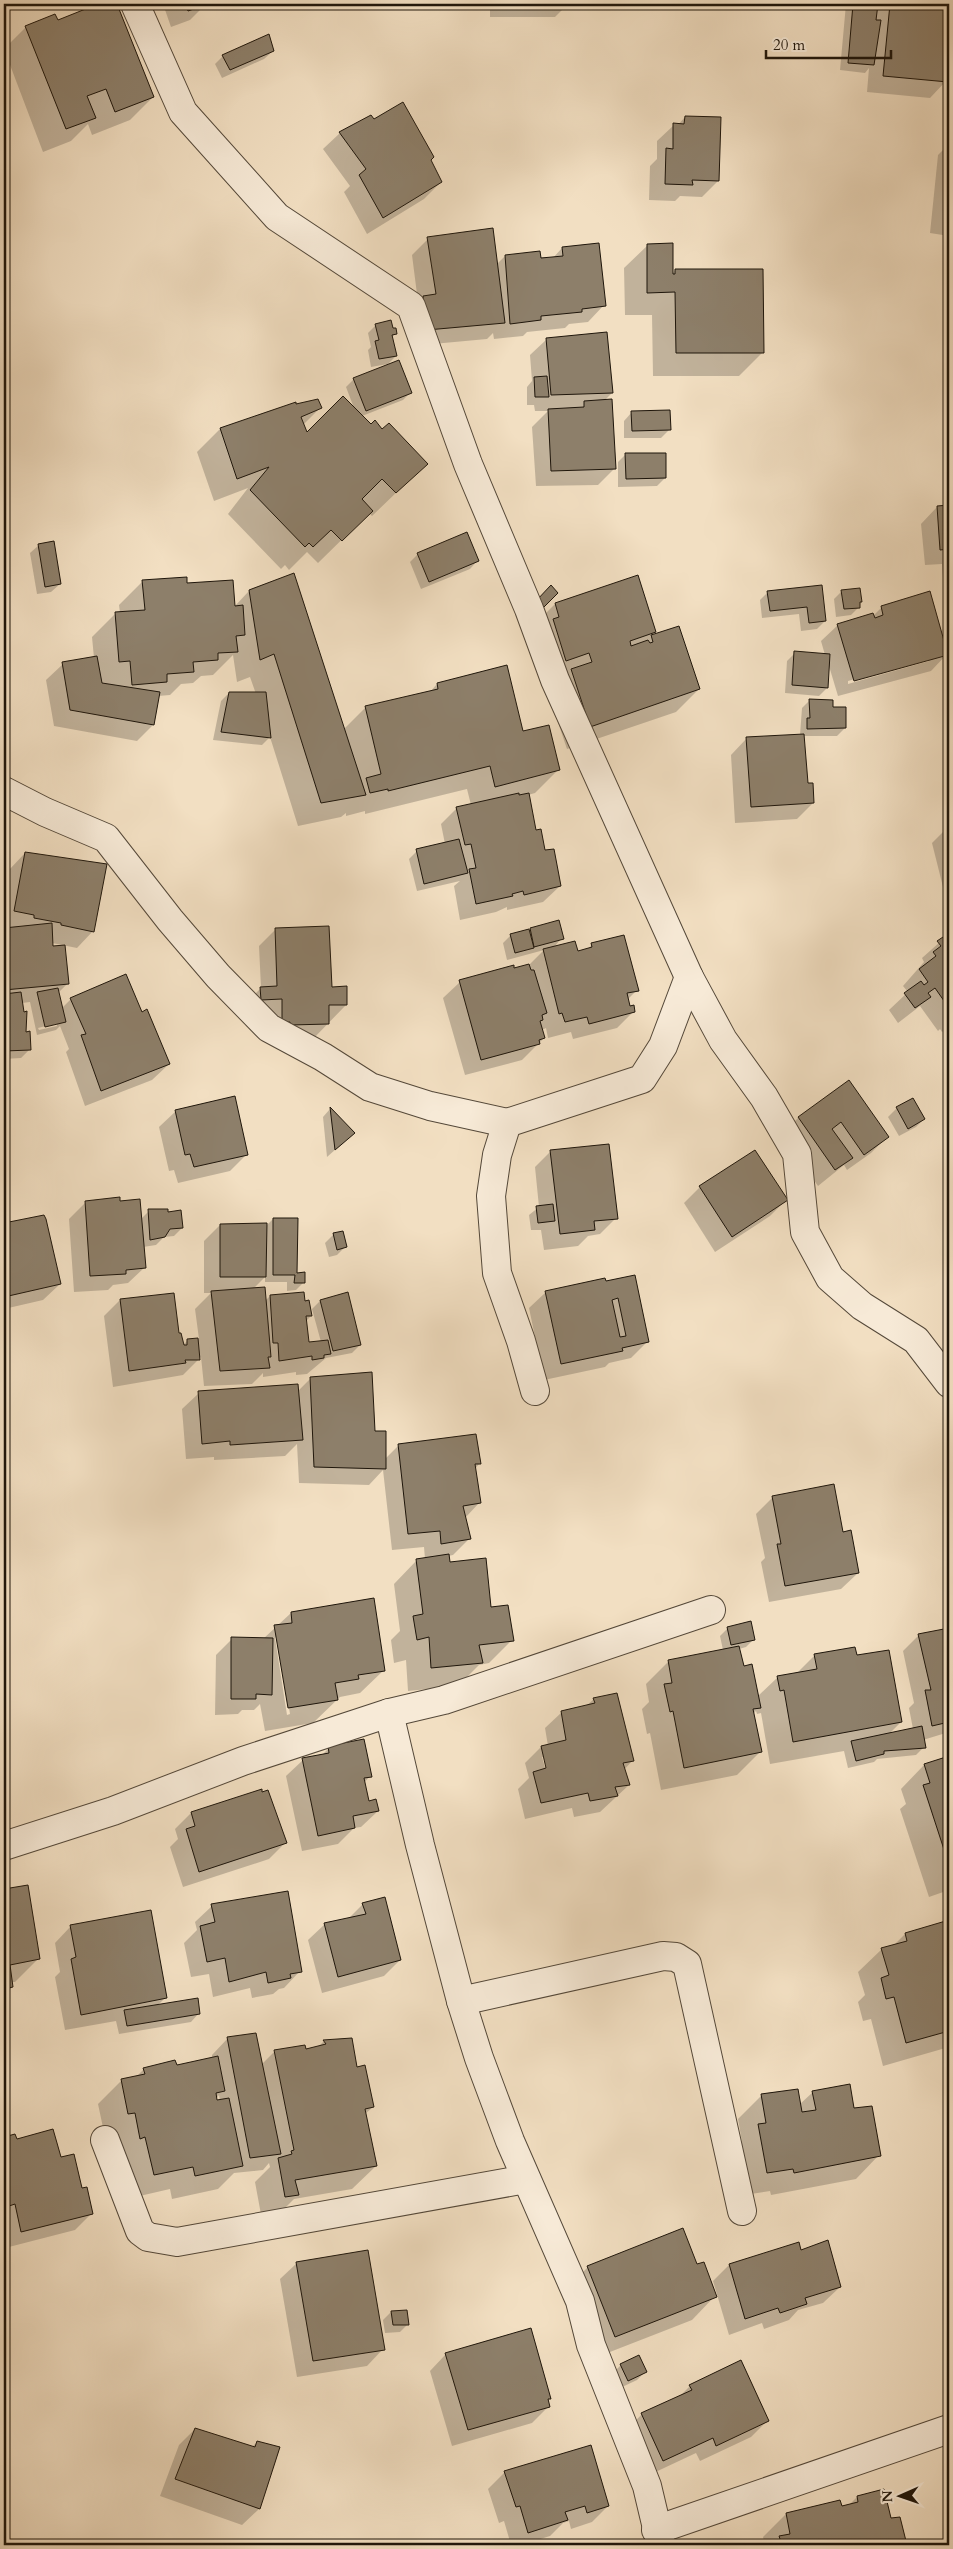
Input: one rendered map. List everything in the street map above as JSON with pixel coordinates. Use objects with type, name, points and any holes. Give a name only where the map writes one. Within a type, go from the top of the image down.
[{"type":"street","points":[[135,4],[183,112],[277,216],[410,306],[468,464],[529,609],[555,680],[689,977],[723,1040],[764,1097],[797,1154],[805,1232],[830,1278],[862,1306],[916,1340],[949,1383]]},
{"type":"street","points":[[4,791],[45,812],[106,838],[212,970],[269,1028],[323,1057],[370,1087],[430,1106],[507,1123],[642,1079],[663,1046],[689,977]]},
{"type":"street","points":[[507,1123],[497,1154],[491,1196],[497,1272],[521,1341],[535,1391]]},
{"type":"street","points":[[4,1846],[113,1811],[243,1761],[389,1712],[444,1700],[711,1610]]},
{"type":"street","points":[[389,1712],[420,1845],[461,2001],[479,2058],[526,2179],[580,2301],[591,2345],[647,2486],[659,2538],[949,2429]]},
{"type":"street","points":[[461,2001],[663,1956],[676,1956],[687,1964],[742,2211]]},
{"type":"street","points":[[105,2140],[140,2231],[148,2237],[177,2242],[526,2179]]},
{"type":"building","points":[[98,4],[117,4],[154,97],[115,112],[106,89],[87,96],[96,118],[66,129],[25,26],[55,14],[58,20]]},
{"type":"building","points":[[185,4],[208,4],[188,11]]},
{"type":"building","points":[[853,4],[878,4],[876,20],[881,20],[874,65],[848,63]]},
{"type":"building","points":[[890,4],[949,4],[948,82],[883,76]]},
{"type":"building","points":[[269,34],[274,51],[230,70],[222,55]]},
{"type":"building","points":[[403,102],[434,157],[431,160],[442,182],[383,218],[359,175],[366,169],[339,132],[371,115],[374,119]]},
{"type":"building","points":[[685,116],[721,117],[719,181],[692,180],[693,185],[665,184],[666,148],[673,149],[673,123],[684,124]]},
{"type":"building","points":[[949,190],[949,218],[945,217]]},
{"type":"building","points":[[493,228],[505,323],[427,330],[423,296],[436,294],[427,237]]},
{"type":"building","points":[[599,243],[606,306],[582,309],[582,312],[541,316],[541,320],[510,324],[505,255],[540,251],[541,258],[563,256],[562,247]]},
{"type":"building","points":[[673,243],[673,274],[675,274],[675,269],[763,269],[764,353],[676,353],[675,292],[647,293],[647,244]]},
{"type":"building","points":[[391,320],[397,334],[392,335],[397,356],[379,359],[375,341],[379,340],[375,324]]},
{"type":"building","points":[[607,332],[613,393],[551,395],[546,338]]},
{"type":"building","points":[[399,360],[412,393],[366,411],[353,378]]},
{"type":"building","points":[[547,376],[549,397],[535,397],[534,377]]},
{"type":"building","points":[[343,396],[371,424],[375,420],[382,429],[389,423],[428,464],[396,493],[382,479],[362,499],[373,511],[342,541],[331,530],[313,547],[309,543],[305,547],[250,490],[269,467],[237,479],[220,428],[296,402],[296,404],[318,399],[322,408],[301,417],[307,432]]},
{"type":"building","points":[[612,399],[616,469],[551,471],[548,409],[584,407],[584,401]]},
{"type":"building","points":[[670,410],[671,430],[632,431],[631,411]]},
{"type":"building","points":[[625,453],[666,453],[666,478],[626,479]]},
{"type":"building","points":[[949,505],[949,549],[940,550],[937,506]]},
{"type":"building","points":[[467,532],[479,561],[429,582],[417,553]]},
{"type":"building","points":[[54,541],[61,584],[45,587],[38,544]]},
{"type":"building","points":[[294,573],[366,795],[321,803],[274,654],[260,660],[249,590]]},
{"type":"building","points":[[638,575],[656,632],[630,641],[631,646],[648,640],[650,643],[653,642],[651,635],[679,626],[700,689],[590,727],[571,669],[592,662],[589,653],[566,661],[553,619],[559,617],[555,603]]},
{"type":"building","points":[[187,577],[187,583],[233,580],[235,606],[243,605],[245,635],[236,636],[238,652],[218,653],[218,660],[193,662],[194,672],[167,674],[167,682],[132,685],[130,661],[119,662],[115,612],[145,610],[142,580]]},
{"type":"building","points":[[551,585],[558,593],[543,608],[536,601]]},
{"type":"building","points":[[822,585],[826,621],[809,623],[807,607],[770,611],[767,591]]},
{"type":"building","points":[[860,588],[862,602],[860,602],[860,608],[844,609],[841,590]]},
{"type":"building","points":[[930,591],[948,655],[854,681],[837,624],[873,613],[875,618],[883,615],[881,606]]},
{"type":"building","points":[[794,651],[830,654],[828,688],[792,685]]},
{"type":"building","points":[[97,656],[102,683],[160,692],[154,725],[70,710],[62,662]]},
{"type":"building","points":[[507,665],[523,731],[549,725],[560,770],[495,787],[490,766],[388,791],[388,789],[370,793],[366,778],[381,774],[365,706],[438,689],[437,683]]},
{"type":"building","points":[[229,692],[266,692],[271,738],[221,732]]},
{"type":"building","points":[[809,699],[833,700],[833,707],[846,707],[846,728],[807,729],[807,718],[810,718]]},
{"type":"building","points":[[804,734],[808,783],[813,783],[814,803],[751,807],[746,737]]},
{"type":"building","points":[[519,793],[519,795],[529,793],[536,830],[541,829],[545,850],[554,849],[561,886],[524,895],[523,891],[512,894],[513,896],[476,904],[469,869],[476,868],[471,844],[465,845],[456,807]]},
{"type":"building","points":[[459,839],[468,873],[424,884],[416,849]]},
{"type":"building","points":[[25,852],[107,864],[94,932],[34,918],[34,915],[14,911]]},
{"type":"building","points":[[559,920],[564,939],[534,947],[530,928]]},
{"type":"building","points":[[52,923],[53,946],[65,945],[69,984],[4,990],[4,928]]},
{"type":"building","points":[[329,926],[332,987],[347,986],[347,1005],[329,1005],[329,1024],[290,1025],[290,1022],[282,1023],[282,999],[261,1000],[260,987],[277,986],[275,928]]},
{"type":"building","points":[[529,929],[534,948],[515,953],[510,934]]},
{"type":"building","points":[[949,933],[949,1008],[935,988],[928,993],[931,997],[915,1008],[904,993],[921,981],[924,985],[928,982],[919,969],[936,956],[933,952],[941,946],[937,941]]},
{"type":"building","points":[[624,935],[639,991],[627,993],[630,1006],[634,1005],[635,1012],[589,1024],[587,1017],[565,1022],[562,1013],[559,1014],[543,949],[575,941],[578,951],[592,947],[591,943]]},
{"type":"building","points":[[529,964],[531,970],[534,970],[547,1013],[542,1015],[543,1020],[540,1021],[545,1038],[539,1040],[540,1044],[481,1060],[459,980],[514,965],[514,968]]},
{"type":"building","points":[[126,974],[142,1012],[147,1009],[170,1064],[101,1091],[81,1035],[86,1034],[70,998]]},
{"type":"building","points":[[58,988],[66,1022],[45,1027],[37,992]]},
{"type":"building","points":[[21,992],[24,1012],[27,1011],[26,1032],[30,1031],[31,1050],[4,1051],[4,994]]},
{"type":"building","points":[[849,1080],[889,1137],[864,1155],[841,1122],[832,1129],[853,1158],[835,1170],[798,1117]]},
{"type":"building","points":[[235,1096],[248,1155],[194,1167],[190,1154],[185,1155],[175,1110]]},
{"type":"building","points":[[913,1098],[925,1119],[908,1129],[896,1107]]},
{"type":"building","points":[[330,1107],[355,1133],[335,1150]]},
{"type":"building","points":[[609,1144],[618,1219],[594,1221],[595,1230],[560,1234],[550,1150]]},
{"type":"building","points":[[755,1150],[788,1200],[732,1237],[699,1186]]},
{"type":"building","points":[[120,1197],[120,1201],[140,1199],[146,1268],[126,1270],[126,1274],[90,1276],[85,1201]]},
{"type":"building","points":[[553,1204],[555,1221],[538,1223],[536,1206]]},
{"type":"building","points":[[148,1209],[168,1209],[168,1212],[181,1210],[183,1228],[170,1229],[165,1237],[150,1240]]},
{"type":"building","points":[[44,1215],[61,1284],[4,1297],[4,1223]]},
{"type":"building","points":[[273,1218],[298,1218],[297,1273],[305,1272],[305,1283],[294,1283],[295,1275],[273,1275]]},
{"type":"building","points":[[267,1223],[266,1277],[220,1277],[220,1224]]},
{"type":"building","points":[[343,1231],[347,1247],[337,1250],[333,1233]]},
{"type":"building","points":[[635,1275],[649,1342],[622,1348],[623,1351],[561,1364],[545,1291],[605,1278],[606,1281]],"holes":[[[618,1298],[626,1336],[620,1337],[612,1300]]]},
{"type":"building","points":[[265,1287],[271,1357],[268,1357],[270,1368],[220,1371],[211,1291]]},
{"type":"building","points":[[304,1292],[305,1301],[309,1300],[312,1316],[306,1316],[309,1342],[328,1340],[331,1354],[324,1355],[324,1358],[312,1360],[312,1356],[279,1361],[278,1343],[273,1343],[270,1295]]},
{"type":"building","points":[[348,1292],[361,1345],[333,1351],[320,1300]]},
{"type":"building","points":[[174,1293],[179,1333],[181,1333],[184,1345],[187,1345],[187,1339],[198,1338],[200,1360],[185,1360],[186,1363],[129,1371],[120,1299]]},
{"type":"building","points":[[372,1372],[375,1431],[386,1431],[386,1469],[314,1467],[310,1377]]},
{"type":"building","points":[[298,1384],[303,1440],[230,1445],[230,1441],[202,1444],[198,1391]]},
{"type":"building","points":[[476,1434],[481,1464],[475,1464],[481,1503],[463,1506],[471,1539],[441,1544],[440,1531],[408,1534],[398,1444]]},
{"type":"building","points":[[834,1484],[843,1532],[851,1530],[859,1573],[785,1586],[777,1544],[781,1544],[772,1496]]},
{"type":"building","points":[[449,1554],[450,1562],[486,1558],[491,1607],[508,1605],[514,1641],[479,1645],[483,1663],[431,1668],[429,1637],[417,1640],[413,1616],[423,1614],[416,1559]]},
{"type":"building","points":[[374,1598],[385,1671],[358,1675],[359,1679],[335,1683],[338,1700],[288,1708],[274,1625],[292,1623],[291,1612]]},
{"type":"building","points":[[751,1621],[755,1640],[731,1645],[727,1627]]},
{"type":"building","points":[[949,1628],[949,1722],[932,1726],[925,1690],[931,1690],[918,1634]]},
{"type":"building","points":[[231,1637],[273,1638],[272,1695],[256,1694],[256,1699],[231,1699]]},
{"type":"building","points":[[739,1646],[744,1666],[752,1664],[761,1708],[753,1709],[762,1752],[684,1768],[673,1711],[670,1712],[664,1684],[672,1683],[668,1660]]},
{"type":"building","points":[[855,1647],[857,1655],[889,1650],[902,1722],[793,1742],[784,1690],[780,1691],[777,1676],[817,1669],[814,1654]]},
{"type":"building","points":[[617,1693],[634,1761],[623,1763],[630,1785],[615,1787],[618,1796],[590,1801],[588,1793],[541,1803],[533,1772],[546,1768],[541,1746],[566,1740],[561,1711],[595,1703],[593,1698]]},
{"type":"building","points":[[922,1726],[926,1748],[884,1751],[884,1754],[856,1761],[851,1741]]},
{"type":"building","points":[[364,1739],[372,1777],[364,1778],[369,1801],[376,1799],[379,1811],[353,1816],[355,1828],[318,1836],[302,1758],[329,1753],[328,1746]]},
{"type":"building","points":[[949,1756],[949,1865],[923,1785],[930,1783],[924,1764]]},
{"type":"building","points":[[262,1789],[262,1792],[268,1790],[287,1843],[199,1872],[186,1829],[195,1826],[191,1812]]},
{"type":"building","points":[[28,1885],[40,1959],[10,1965],[13,1987],[4,1989],[4,1889]]},
{"type":"building","points":[[288,1891],[302,1972],[290,1974],[291,1978],[268,1983],[266,1972],[229,1982],[225,1958],[207,1962],[200,1926],[215,1922],[211,1904]]},
{"type":"building","points":[[385,1897],[401,1960],[338,1977],[324,1923],[366,1914],[362,1903]]},
{"type":"building","points":[[151,1910],[167,1998],[81,2015],[71,1959],[76,1957],[70,1925]]},
{"type":"building","points":[[949,1920],[949,2031],[906,2043],[894,1997],[886,1999],[881,1978],[889,1975],[881,1948],[907,1941],[905,1933]]},
{"type":"building","points":[[198,1998],[200,2014],[127,2026],[124,2010]]},
{"type":"building","points":[[256,2033],[281,2154],[250,2158],[227,2037]]},
{"type":"building","points":[[352,2038],[357,2067],[365,2065],[374,2107],[365,2109],[377,2166],[295,2180],[299,2195],[285,2197],[278,2158],[292,2154],[291,2151],[294,2150],[274,2050],[305,2045],[306,2049],[326,2044],[323,2040]]},
{"type":"building","points":[[218,2056],[225,2091],[216,2093],[217,2100],[229,2098],[243,2166],[195,2176],[193,2167],[154,2175],[145,2137],[140,2139],[135,2113],[128,2114],[121,2079],[145,2074],[143,2068],[175,2060],[177,2065]]},
{"type":"building","points":[[850,2084],[854,2108],[872,2106],[881,2156],[794,2173],[793,2169],[767,2173],[758,2124],[766,2123],[761,2094],[798,2089],[802,2112],[816,2110],[812,2091]]},
{"type":"building","points":[[53,2129],[61,2157],[74,2154],[82,2188],[87,2187],[93,2214],[21,2232],[15,2204],[6,2207],[4,2191],[4,2137],[15,2134],[17,2139]]},
{"type":"building","points":[[683,2228],[697,2264],[704,2262],[717,2297],[615,2337],[587,2266]]},
{"type":"building","points":[[828,2240],[841,2287],[805,2298],[807,2304],[780,2313],[778,2308],[745,2319],[729,2264],[799,2242],[801,2250]]},
{"type":"building","points":[[368,2250],[385,2350],[313,2361],[296,2262]]},
{"type":"building","points":[[407,2310],[409,2325],[393,2325],[391,2311]]},
{"type":"building","points":[[531,2328],[551,2399],[548,2399],[550,2407],[468,2430],[445,2353]]},
{"type":"building","points":[[639,2355],[647,2372],[628,2381],[620,2364]]},
{"type":"building","points":[[741,2360],[769,2421],[716,2446],[713,2438],[663,2461],[641,2413],[692,2390],[689,2385]]},
{"type":"building","points":[[195,2428],[255,2447],[257,2441],[280,2447],[260,2509],[175,2479]]},
{"type":"building","points":[[591,2445],[609,2506],[587,2513],[585,2506],[565,2512],[568,2520],[528,2533],[520,2506],[516,2507],[504,2471]]},
{"type":"building","points":[[884,2489],[891,2518],[900,2517],[907,2545],[782,2545],[779,2536],[790,2534],[786,2513],[840,2500],[842,2506],[858,2502],[857,2496]]}]
